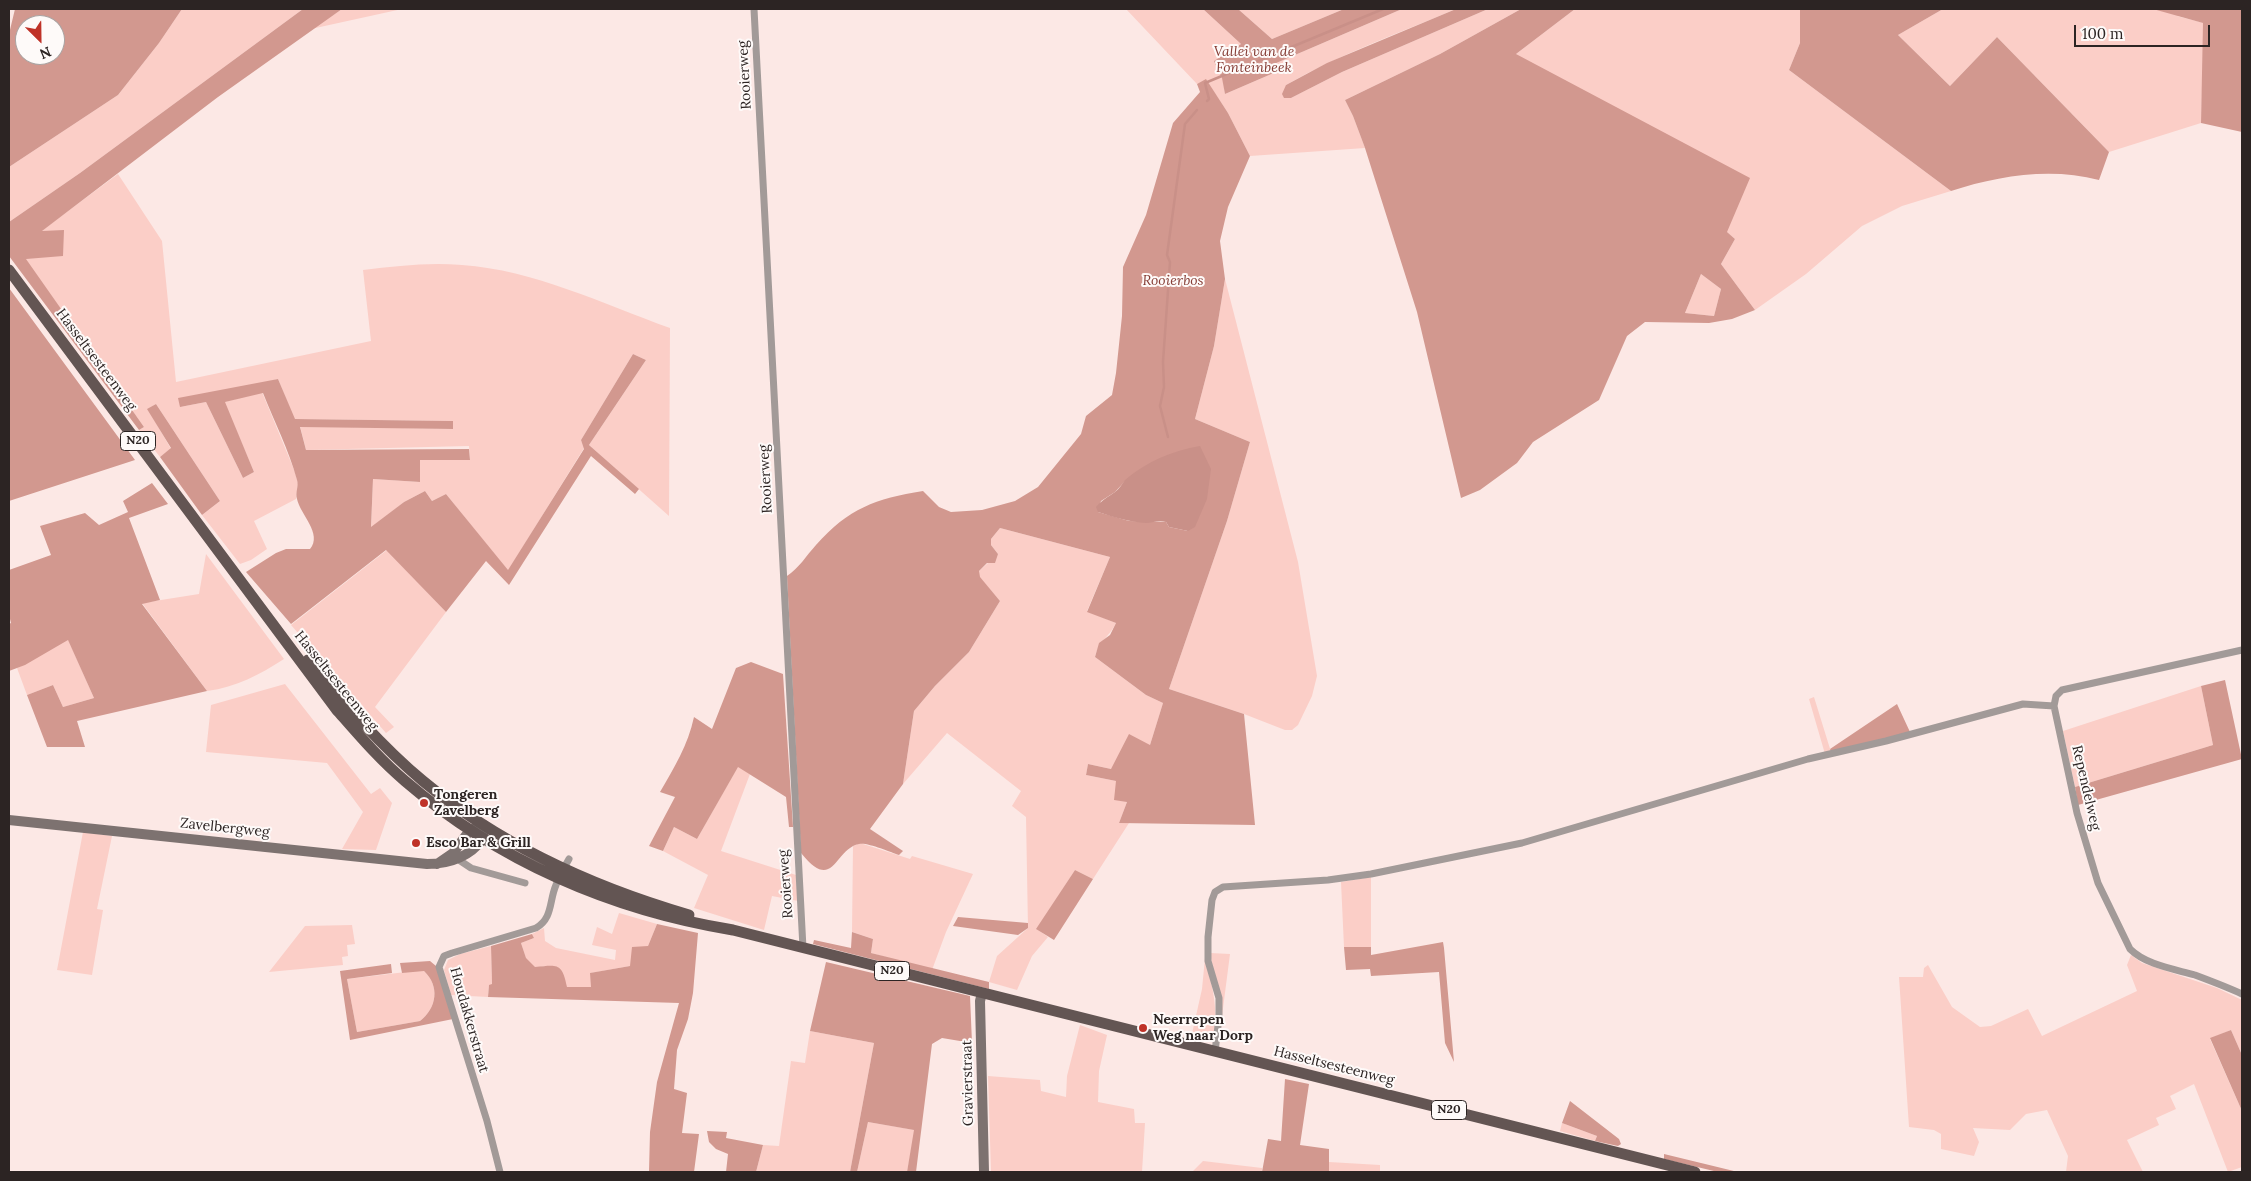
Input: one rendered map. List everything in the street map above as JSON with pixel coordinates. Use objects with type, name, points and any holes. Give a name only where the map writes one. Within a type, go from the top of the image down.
[{"type":"main road","name":"Hasseltsesteenweg","points":[[9,270],[266,613],[300,663],[336,709],[382,760],[423,796],[470,830],[559,879],[597,896],[637,908],[700,925],[733,930]]},
{"type":"main road","name":"Hasseltsesteenweg","points":[[266,613],[327,683],[393,753],[423,780],[503,838],[567,864],[622,892],[733,930],[1695,1172]]},
{"type":"main road","name":"Zavelbergweg","points":[[9,820],[438,864],[474,848],[483,838]]},
{"type":"main road","points":[[455,856],[470,830],[484,826],[483,838]]},
{"type":"main road","name":"Gravierstraat","points":[[982,993],[980,1002],[984,1172]]},
{"type":"street","name":"Rooierweg","points":[[754,9],[803,948]]},
{"type":"street","points":[[1215,1052],[1219,998],[1208,961],[1208,937],[1212,900],[1215,892],[1223,887],[1328,880],[1362,875],[1522,843],[1808,759],[1886,741],[2023,704],[2054,706],[2056,696],[2062,690],[2242,650]]},
{"type":"street","name":"Rependelweg","points":[[2054,706],[2077,813],[2098,883],[2130,949],[2137,956],[2149,962],[2213,982],[2242,994]]},
{"type":"street","points":[[455,856],[471,868],[526,883]]},
{"type":"street","name":"Houdakkerstraat","points":[[500,1172],[487,1121],[439,967],[444,956],[536,928],[542,924],[549,915],[559,879],[567,864]]},
{"type":"shaded area","points":[[182,9],[303,9],[80,173],[9,222],[9,167],[118,95],[159,43]]},
{"type":"shaded area","points":[[342,9],[402,9],[311,29]]},
{"type":"shaded area","points":[[1126,9],[1203,9],[1241,44],[1215,61],[1223,78],[1225,94],[1276,72],[1274,64],[1402,9],[1456,9],[1370,44],[1306,74],[1286,85],[1291,98],[1342,72],[1488,9],[1521,9],[1440,54],[1345,100],[1365,148],[1250,156],[1228,113],[1206,80],[1197,84]]},
{"type":"shaded area","points":[[1238,9],[1344,9],[1272,39]]},
{"type":"shaded area","points":[[1575,9],[1800,9],[1800,43],[1789,70],[1951,191],[1902,206],[1862,226],[1806,274],[1755,310],[1721,264],[1735,239],[1516,54]]},
{"type":"shaded area","points":[[1943,9],[2242,9],[2208,19],[2177,16],[2204,23],[2201,123],[2109,152],[1997,37],[1950,86],[1898,35]]},
{"type":"shaded area","points":[[118,174],[162,241],[176,382],[371,341],[363,270],[388,267],[450,264],[489,268],[568,289],[670,328],[669,516],[589,445],[646,360],[633,354],[581,440],[584,448],[508,571],[446,494],[432,501],[425,491],[404,502],[371,528],[373,479],[420,482],[420,460],[470,460],[469,446],[306,450],[300,426],[453,429],[453,421],[294,419],[278,379],[180,407],[206,402],[243,478],[254,472],[224,402],[262,392],[295,472],[298,483],[296,499],[254,521],[267,549],[251,560],[240,564],[202,515],[220,501],[156,404],[148,409],[171,449],[160,457],[139,430],[144,427],[25,259],[41,231]]},
{"type":"shaded area","points":[[1701,274],[1721,289],[1714,316],[1685,313]]},
{"type":"shaded area","points":[[1225,279],[1298,562],[1317,676],[1312,696],[1298,725],[1292,730],[1285,730],[1169,689],[1227,521],[1250,442],[1195,419],[1214,346]]},
{"type":"shaded area","points":[[1200,446],[1211,469],[1207,499],[1195,527],[1188,531],[1169,527],[1166,522],[1134,522],[1098,512],[1096,507],[1142,467],[1170,454]]},
{"type":"shaded area","points":[[1000,528],[1110,557],[1087,611],[1116,623],[1099,646],[1095,657],[1146,695],[1163,703],[1150,745],[1111,769],[1088,764],[1086,775],[1116,781],[1127,802],[1119,823],[1129,823],[1093,879],[1075,870],[1037,929],[1048,937],[1032,956],[1017,990],[989,982],[997,956],[1028,928],[1026,817],[1012,806],[1021,791],[947,733],[903,784],[914,711],[935,686],[969,652],[1000,601],[979,577],[979,571],[998,554],[991,545],[991,539]]},
{"type":"shaded area","points":[[387,550],[446,612],[375,707],[394,727],[386,733],[291,625]]},
{"type":"shaded area","points":[[206,554],[284,659],[247,680],[228,687],[207,691],[142,603],[199,594]]},
{"type":"shaded area","points":[[68,639],[94,698],[63,707],[53,685],[27,695],[17,668]]},
{"type":"shaded area","points":[[285,684],[371,794],[380,788],[392,803],[376,850],[342,849],[363,812],[327,763],[206,752],[211,705]]},
{"type":"shaded area","points":[[2201,686],[2213,745],[2075,787],[2063,731]]},
{"type":"shaded area","points":[[1814,697],[1831,752],[1825,754],[1809,699]]},
{"type":"shaded area","points":[[738,766],[750,774],[721,851],[796,875],[798,901],[772,896],[764,930],[694,908],[708,875],[663,851],[674,827],[697,839]]},
{"type":"shaded area","points":[[83,832],[112,836],[97,909],[103,910],[92,975],[57,970]]},
{"type":"shaded area","points":[[860,843],[910,859],[912,856],[973,874],[946,932],[932,970],[871,953],[873,939],[852,932],[853,846]]},
{"type":"shaded area","points":[[1371,877],[1371,947],[1344,947],[1341,882]]},
{"type":"shaded area","points":[[619,913],[657,924],[648,946],[630,966],[591,973],[591,987],[566,987],[545,966],[535,968],[526,959],[521,943],[534,938],[532,934],[544,928],[545,941],[556,948],[615,960],[616,950],[592,945],[597,927],[612,934]]},
{"type":"shaded area","points":[[352,925],[355,944],[347,945],[348,956],[342,957],[343,965],[269,972],[305,926]]},
{"type":"shaded area","points":[[491,946],[492,985],[489,985],[488,997],[451,995],[444,970],[448,960],[460,954]]},
{"type":"shaded area","points":[[1210,953],[1230,954],[1222,1016]]},
{"type":"shaded area","points":[[2131,955],[2142,963],[2217,988],[2242,1000],[2242,1055],[2231,1030],[2210,1039],[2242,1111],[2242,1167],[2228,1172],[2194,1084],[2170,1096],[2176,1109],[2156,1118],[2159,1125],[2127,1140],[2143,1172],[2066,1172],[2068,1156],[2047,1110],[2026,1114],[2010,1130],[1973,1128],[1979,1142],[1974,1156],[1941,1149],[1941,1134],[1934,1130],[1909,1127],[1899,977],[1923,977],[1924,968],[1928,965],[1952,1007],[1980,1027],[1991,1026],[2028,1009],[2042,1036],[2137,991],[2127,965]]},
{"type":"shaded area","points":[[1205,958],[1215,1005],[1215,1035],[1207,1042],[1191,1038],[1202,989]]},
{"type":"shaded area","points":[[424,971],[433,983],[433,1003],[426,1016],[420,1021],[357,1032],[347,979]]},
{"type":"shaded area","points":[[1080,1025],[1107,1035],[1099,1071],[1098,1102],[1134,1109],[1135,1123],[1145,1123],[1142,1172],[991,1172],[988,1076],[1040,1080],[1041,1091],[1066,1097],[1067,1076]]},
{"type":"shaded area","points":[[810,1031],[874,1043],[850,1172],[756,1172],[763,1145],[779,1146],[791,1061],[805,1063]]},
{"type":"shaded area","points":[[868,1122],[915,1130],[907,1172],[857,1172]]},
{"type":"shaded area","points":[[1562,1123],[1597,1136],[1595,1141],[1560,1131]]},
{"type":"shaded area","points":[[1203,1161],[1262,1168],[1262,1172],[1192,1172]]},
{"type":"shaded area","points":[[1329,1162],[1380,1165],[1380,1172],[1329,1172]]},
{"type":"green space","points":[[15,9],[182,9],[159,43],[118,95],[9,167],[9,34]]},
{"type":"green space","points":[[303,9],[342,9],[218,97],[42,231],[64,230],[63,256],[26,259],[144,427],[139,430],[9,256],[9,222],[80,173]]},
{"type":"green space","name":"Vallei van de Fonteinbeek","points":[[1203,9],[1238,9],[1272,39],[1344,9],[1402,9],[1274,64],[1276,72],[1225,94],[1222,78],[1214,61],[1241,44]]},
{"type":"green space","points":[[1456,9],[1488,9],[1342,72],[1291,98],[1284,98],[1282,94],[1286,85],[1327,63]]},
{"type":"green space","points":[[1521,9],[1575,9],[1516,54],[1750,178],[1727,232],[1735,239],[1721,264],[1755,310],[1732,319],[1709,323],[1645,322],[1627,336],[1599,400],[1533,442],[1517,463],[1480,490],[1461,498],[1417,312],[1365,148],[1345,100],[1440,54]],"holes":[[[1701,274],[1721,289],[1714,316],[1685,313]]]},
{"type":"green space","points":[[1800,9],[1943,9],[1898,35],[1950,86],[1997,37],[2109,152],[2099,180],[2062,174],[2024,175],[1987,181],[1951,191],[1789,70],[1800,43]]},
{"type":"green space","points":[[2153,9],[2242,9],[2242,132],[2201,123],[2203,23]]},
{"type":"green space","name":"Rooierbos","points":[[1206,79],[1228,113],[1250,156],[1228,207],[1220,241],[1225,279],[1214,346],[1195,419],[1250,442],[1227,521],[1169,689],[1244,714],[1255,825],[1119,823],[1127,802],[1114,800],[1116,781],[1086,775],[1088,764],[1111,769],[1129,734],[1150,745],[1163,703],[1146,695],[1095,657],[1099,643],[1110,635],[1116,623],[1087,612],[1110,557],[1000,528],[991,539],[991,545],[998,554],[995,563],[987,563],[979,571],[980,577],[1000,601],[969,652],[935,686],[914,711],[903,784],[870,829],[903,851],[899,855],[873,846],[859,844],[844,853],[833,866],[820,870],[812,865],[801,853],[787,576],[799,566],[828,532],[840,522],[864,507],[877,502],[923,491],[939,507],[951,512],[982,510],[1015,501],[1038,487],[1081,434],[1086,416],[1112,395],[1122,316],[1123,267],[1146,215],[1173,123],[1200,92],[1197,84]],"holes":[[[1126,480],[1188,531],[1169,527],[1166,522],[1129,521],[1098,512],[1101,501],[1115,492]]]},
{"type":"green space","points":[[9,288],[135,460],[9,501]]},
{"type":"green space","points":[[633,354],[646,360],[589,445],[639,489],[635,494],[591,456],[509,585],[486,561],[446,612],[386,550],[291,624],[246,572],[276,553],[286,549],[310,549],[314,537],[297,499],[297,482],[294,469],[263,393],[225,402],[254,472],[243,478],[206,402],[180,407],[178,398],[278,379],[295,419],[453,421],[453,429],[300,427],[306,450],[469,449],[470,460],[420,460],[420,482],[373,479],[371,527],[404,502],[425,491],[432,501],[446,494],[508,570],[584,449],[581,440]]},
{"type":"green space","points":[[156,404],[220,501],[202,515],[160,457],[171,448],[147,409]]},
{"type":"green space","points":[[152,483],[168,504],[129,518],[160,600],[142,604],[207,691],[77,721],[85,747],[47,747],[27,695],[53,685],[63,707],[94,698],[68,640],[25,665],[9,671],[9,624],[11,623],[9,615],[9,570],[51,555],[40,526],[85,513],[99,525],[128,512],[123,501]]},
{"type":"green space","points":[[751,662],[783,674],[793,827],[789,827],[786,797],[738,767],[697,839],[674,827],[663,851],[649,846],[675,797],[660,792],[684,747],[694,717],[712,729],[736,668]]},
{"type":"green space","points":[[2225,680],[2242,759],[2078,805],[2075,787],[2213,745],[2201,686]]},
{"type":"green space","points":[[1897,704],[1910,732],[1831,752],[1830,749]]},
{"type":"green space","points":[[1075,870],[1093,879],[1054,940],[1036,929]]},
{"type":"green space","points":[[958,917],[1028,923],[1028,928],[1018,935],[953,926]]},
{"type":"green space","points":[[657,924],[698,933],[693,993],[688,1019],[677,1050],[674,1089],[687,1093],[682,1133],[699,1134],[694,1172],[649,1172],[650,1132],[657,1082],[679,1003],[488,997],[489,985],[492,984],[491,946],[532,934],[534,938],[521,943],[526,958],[535,967],[557,967],[563,973],[567,987],[591,987],[590,973],[630,966],[632,947],[648,946]]},
{"type":"green space","points":[[852,932],[873,939],[871,953],[989,982],[989,989],[813,944],[814,940],[851,948]]},
{"type":"green space","points":[[1443,942],[1454,1062],[1445,1043],[1439,972],[1371,976],[1370,969],[1346,970],[1344,947],[1371,947],[1371,955]]},
{"type":"green space","points":[[430,961],[436,966],[453,1019],[350,1040],[340,971],[391,964],[392,973],[347,979],[357,1032],[420,1021],[426,1016],[433,1003],[433,983],[424,971],[402,973],[400,963]]},
{"type":"green space","points":[[826,962],[970,996],[972,1043],[942,1038],[932,1044],[916,1172],[907,1172],[914,1130],[868,1122],[857,1172],[850,1172],[874,1043],[810,1031]]},
{"type":"green space","points":[[2231,1030],[2242,1055],[2242,1111],[2210,1038]]},
{"type":"green space","points":[[1285,1079],[1309,1084],[1300,1145],[1329,1149],[1329,1172],[1262,1172],[1268,1139],[1281,1141]]},
{"type":"green space","points":[[1570,1101],[1619,1139],[1621,1144],[1618,1146],[1595,1141],[1597,1136],[1562,1123]]},
{"type":"green space","points":[[707,1131],[727,1132],[726,1138],[763,1145],[756,1172],[726,1172],[728,1154],[716,1149],[709,1142]]},
{"type":"green space","points":[[1664,1154],[1738,1172],[1718,1172],[1664,1159]]},
{"type":"waterway","points":[[1207,101],[1209,99],[1205,83],[1383,9]]},
{"type":"waterway","points":[[1168,437],[1160,406],[1164,387],[1163,362],[1170,262],[1167,255],[1185,124],[1197,110]]},
{"type":"place","name":"Tongeren Zavelberg","points":[[424,803]]},
{"type":"place","name":"Esco Bar & Grill","points":[[416,843]]},
{"type":"place","name":"Neerrepen Weg naar Dorp","points":[[1143,1028]]}]
